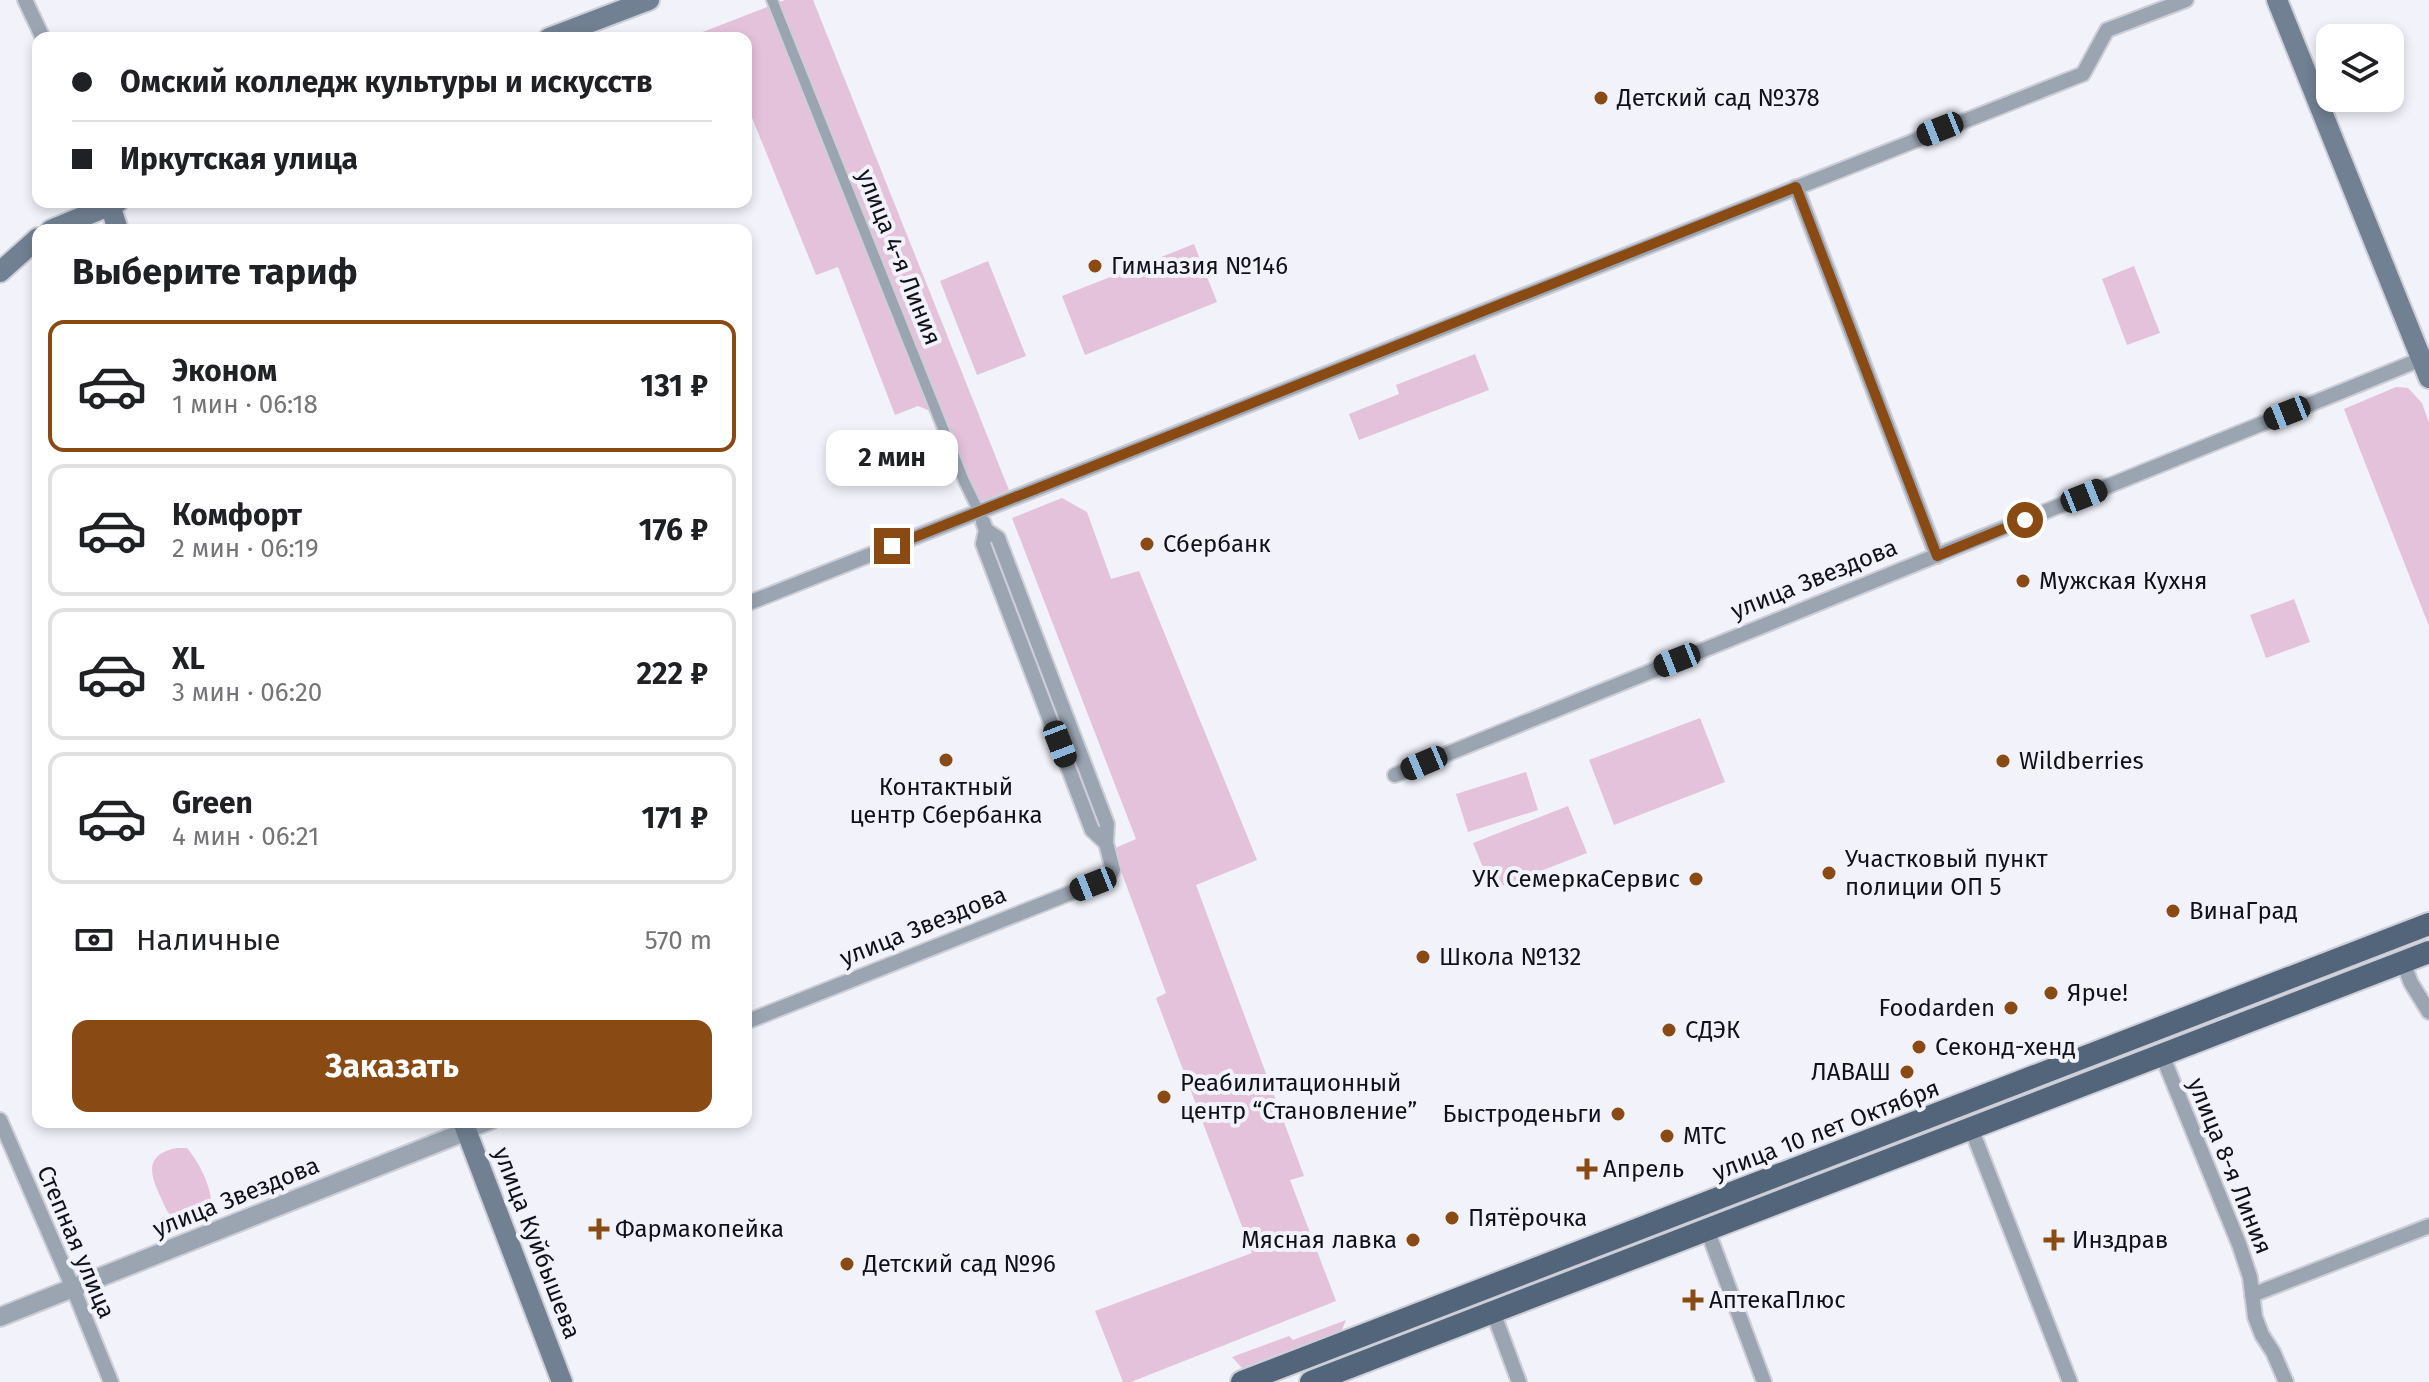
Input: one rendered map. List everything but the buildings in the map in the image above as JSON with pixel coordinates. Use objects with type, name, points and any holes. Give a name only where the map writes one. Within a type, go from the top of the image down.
[{"type":"main road","points":[[565,32],[649,0]]},
{"type":"main road","points":[[2277,0],[2426,364]]},
{"type":"main road","points":[[65,224],[101,208]]},
{"type":"main road","points":[[0,272],[32,243]]},
{"type":"main road","name":"улица 10 лет Октября","points":[[1242,1382],[2429,924]]},
{"type":"main road","name":"улица 10 лет Октября","points":[[1311,1382],[2429,952]]},
{"type":"main road","name":"улица Куйбышева","points":[[465,1128],[562,1382]]},
{"type":"street","points":[[25,0],[40,32]]},
{"type":"street","name":"улица 4-я Линия","points":[[772,0],[964,481],[986,530],[998,538],[1107,824],[1106,843],[1113,870]]},
{"type":"street","points":[[752,602],[2083,74],[2107,30],[2186,0]]},
{"type":"street","points":[[1796,187],[1937,556]]},
{"type":"street","name":"улица Звездова","points":[[1395,775],[1937,556],[2426,364]]},
{"type":"street","name":"улица Звездова","points":[[752,1020],[1093,884],[1107,878],[1113,870]]},
{"type":"street","points":[[2403,962],[2411,983],[2429,1012]]},
{"type":"street","name":"улица 8-я Линия","points":[[2162,1055],[2239,1244],[2250,1277],[2255,1317],[2286,1382]]},
{"type":"street","name":"Степная улица","points":[[0,1120],[111,1382]]},
{"type":"street","name":"улица Звездова","points":[[0,1317],[463,1128]]},
{"type":"street","points":[[1971,1128],[2070,1382]]},
{"type":"street","points":[[2252,1295],[2429,1226]]},
{"type":"street","points":[[1707,1229],[1764,1382]]},
{"type":"street","points":[[1493,1312],[1519,1382]]},
{"type":"shaded area","points":[[785,0],[813,0],[1009,490],[970,506],[930,411],[918,406],[895,415],[838,267],[816,275],[752,118],[752,32],[702,32]]},
{"type":"shaded area","points":[[1194,244],[1217,302],[1085,355],[1062,296]]},
{"type":"shaded area","points":[[988,261],[1026,356],[977,375],[940,281]]},
{"type":"shaded area","points":[[2134,266],[2160,333],[2127,345],[2102,279]]},
{"type":"shaded area","points":[[1475,354],[1489,390],[1359,440],[1349,414],[1399,394],[1396,385]]},
{"type":"shaded area","points":[[2396,387],[2408,388],[2422,403],[2429,423],[2429,626],[2344,409]]},
{"type":"shaded area","points":[[1062,498],[1087,512],[1111,579],[1139,571],[1257,860],[1196,885],[1304,1176],[1290,1180],[1336,1301],[1131,1382],[1123,1382],[1095,1311],[1252,1253],[1156,998],[1166,993],[1113,849],[1136,839],[1012,518]]},
{"type":"shaded area","points":[[2294,599],[2310,642],[2266,658],[2250,615]]},
{"type":"shaded area","points":[[1700,718],[1725,782],[1614,825],[1589,760]]},
{"type":"shaded area","points":[[1526,772],[1538,810],[1468,832],[1456,794]]},
{"type":"shaded area","points":[[1568,806],[1587,853],[1492,890],[1473,843]]},
{"type":"shaded area","points":[[187,1148],[191,1153],[210,1192],[209,1212],[195,1222],[182,1222],[171,1216],[154,1182],[154,1160],[166,1151]]},
{"type":"shaded area","points":[[1346,1320],[1342,1330],[1242,1368],[1232,1357],[1289,1336],[1293,1340]]},
{"type":"place","name":"Детский сад №378","points":[[1601,98]]},
{"type":"place","name":"Гимназия №146","points":[[1095,266]]},
{"type":"place","name":"Сбербанк","points":[[1147,544]]},
{"type":"place","name":"Мужская Кухня","points":[[2023,581]]},
{"type":"place","name":"Контактный центр Сбербанка","points":[[946,760]]},
{"type":"place","name":"Wildberries","points":[[2003,761]]},
{"type":"place","name":"Участковый пункт полиции ОП 5","points":[[1829,873]]},
{"type":"place","name":"УК СемеркаСервис","points":[[1696,879]]},
{"type":"place","name":"ВинаГрад","points":[[2173,911]]},
{"type":"place","name":"Школа №132","points":[[1423,957]]},
{"type":"place","name":"Ярче!","points":[[2051,993]]},
{"type":"place","name":"Foodarden","points":[[2011,1008]]},
{"type":"place","name":"СДЭК","points":[[1669,1030]]},
{"type":"place","name":"Секонд-хенд","points":[[1919,1047]]},
{"type":"place","name":"ЛАВАШ","points":[[1907,1072]]},
{"type":"place","name":"Реабилитационный центр “Становление”","points":[[1164,1097]]},
{"type":"place","name":"Быстроденьги","points":[[1618,1114]]},
{"type":"place","name":"МТС","points":[[1667,1136]]},
{"type":"place","name":"Апрель","points":[[1587,1169]]},
{"type":"place","name":"Пятёрочка","points":[[1452,1218]]},
{"type":"place","name":"Фармакопейка","points":[[599,1229]]},
{"type":"place","name":"Мясная лавка","points":[[1413,1240]]},
{"type":"place","name":"Инздрав","points":[[2054,1240]]},
{"type":"place","name":"Детский сад №96","points":[[847,1264]]},
{"type":"place","name":"АптекаПлюс","points":[[1693,1300]]},
{"type":"route","points":[[892,546],[1796,187],[1937,556],[2025,520]]}]
